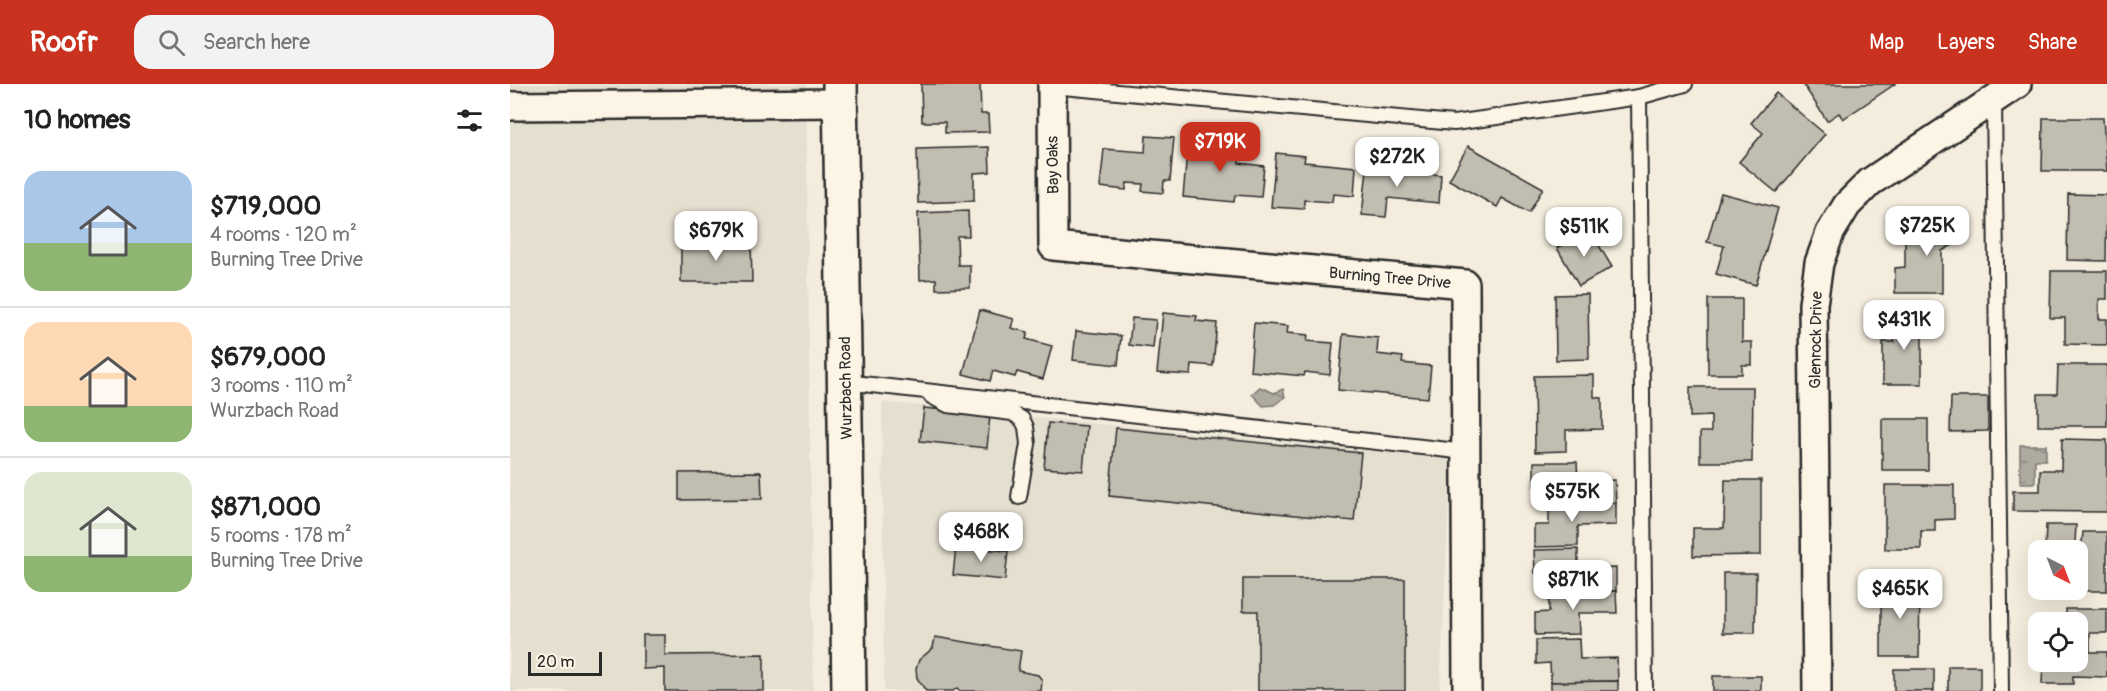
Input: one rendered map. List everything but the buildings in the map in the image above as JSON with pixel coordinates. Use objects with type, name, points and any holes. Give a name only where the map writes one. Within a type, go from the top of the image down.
[{"type":"main road","name":"Wurzbach Road","points":[[841,93],[849,691]]},
{"type":"street","name":"Glenrock Drive","points":[[1817,691],[1814,304],[1819,263],[1830,233],[1847,205],[1870,182],[2017,84]]},
{"type":"street","name":"Bay Oaks","points":[[1052,85],[1053,246]]},
{"type":"street","points":[[510,106],[841,93]]},
{"type":"street","name":"Burning Tree Drive","points":[[1053,246],[1465,284],[1467,691]]},
{"type":"lane","points":[[1052,85],[1454,123],[1639,97],[1685,84]]},
{"type":"lane","points":[[1639,97],[1645,691]]},
{"type":"lane","points":[[1994,99],[2001,691]]},
{"type":"lane","points":[[845,382],[1466,452]]},
{"type":"lane","points":[[921,391],[948,405],[1012,413],[1022,418],[1026,427],[1028,444],[1019,497]]},
{"type":"shaded area","points":[[510,84],[806,84],[813,691],[510,691]]},
{"type":"shaded area","points":[[882,402],[1451,459],[1440,691],[884,691]]},
{"type":"water","points":[[1260,387],[1274,393],[1283,389],[1285,397],[1274,405],[1263,406],[1252,394]]},
{"type":"water","points":[[2020,445],[2046,445],[2046,460],[2035,460],[2035,483],[2020,483]]}]
